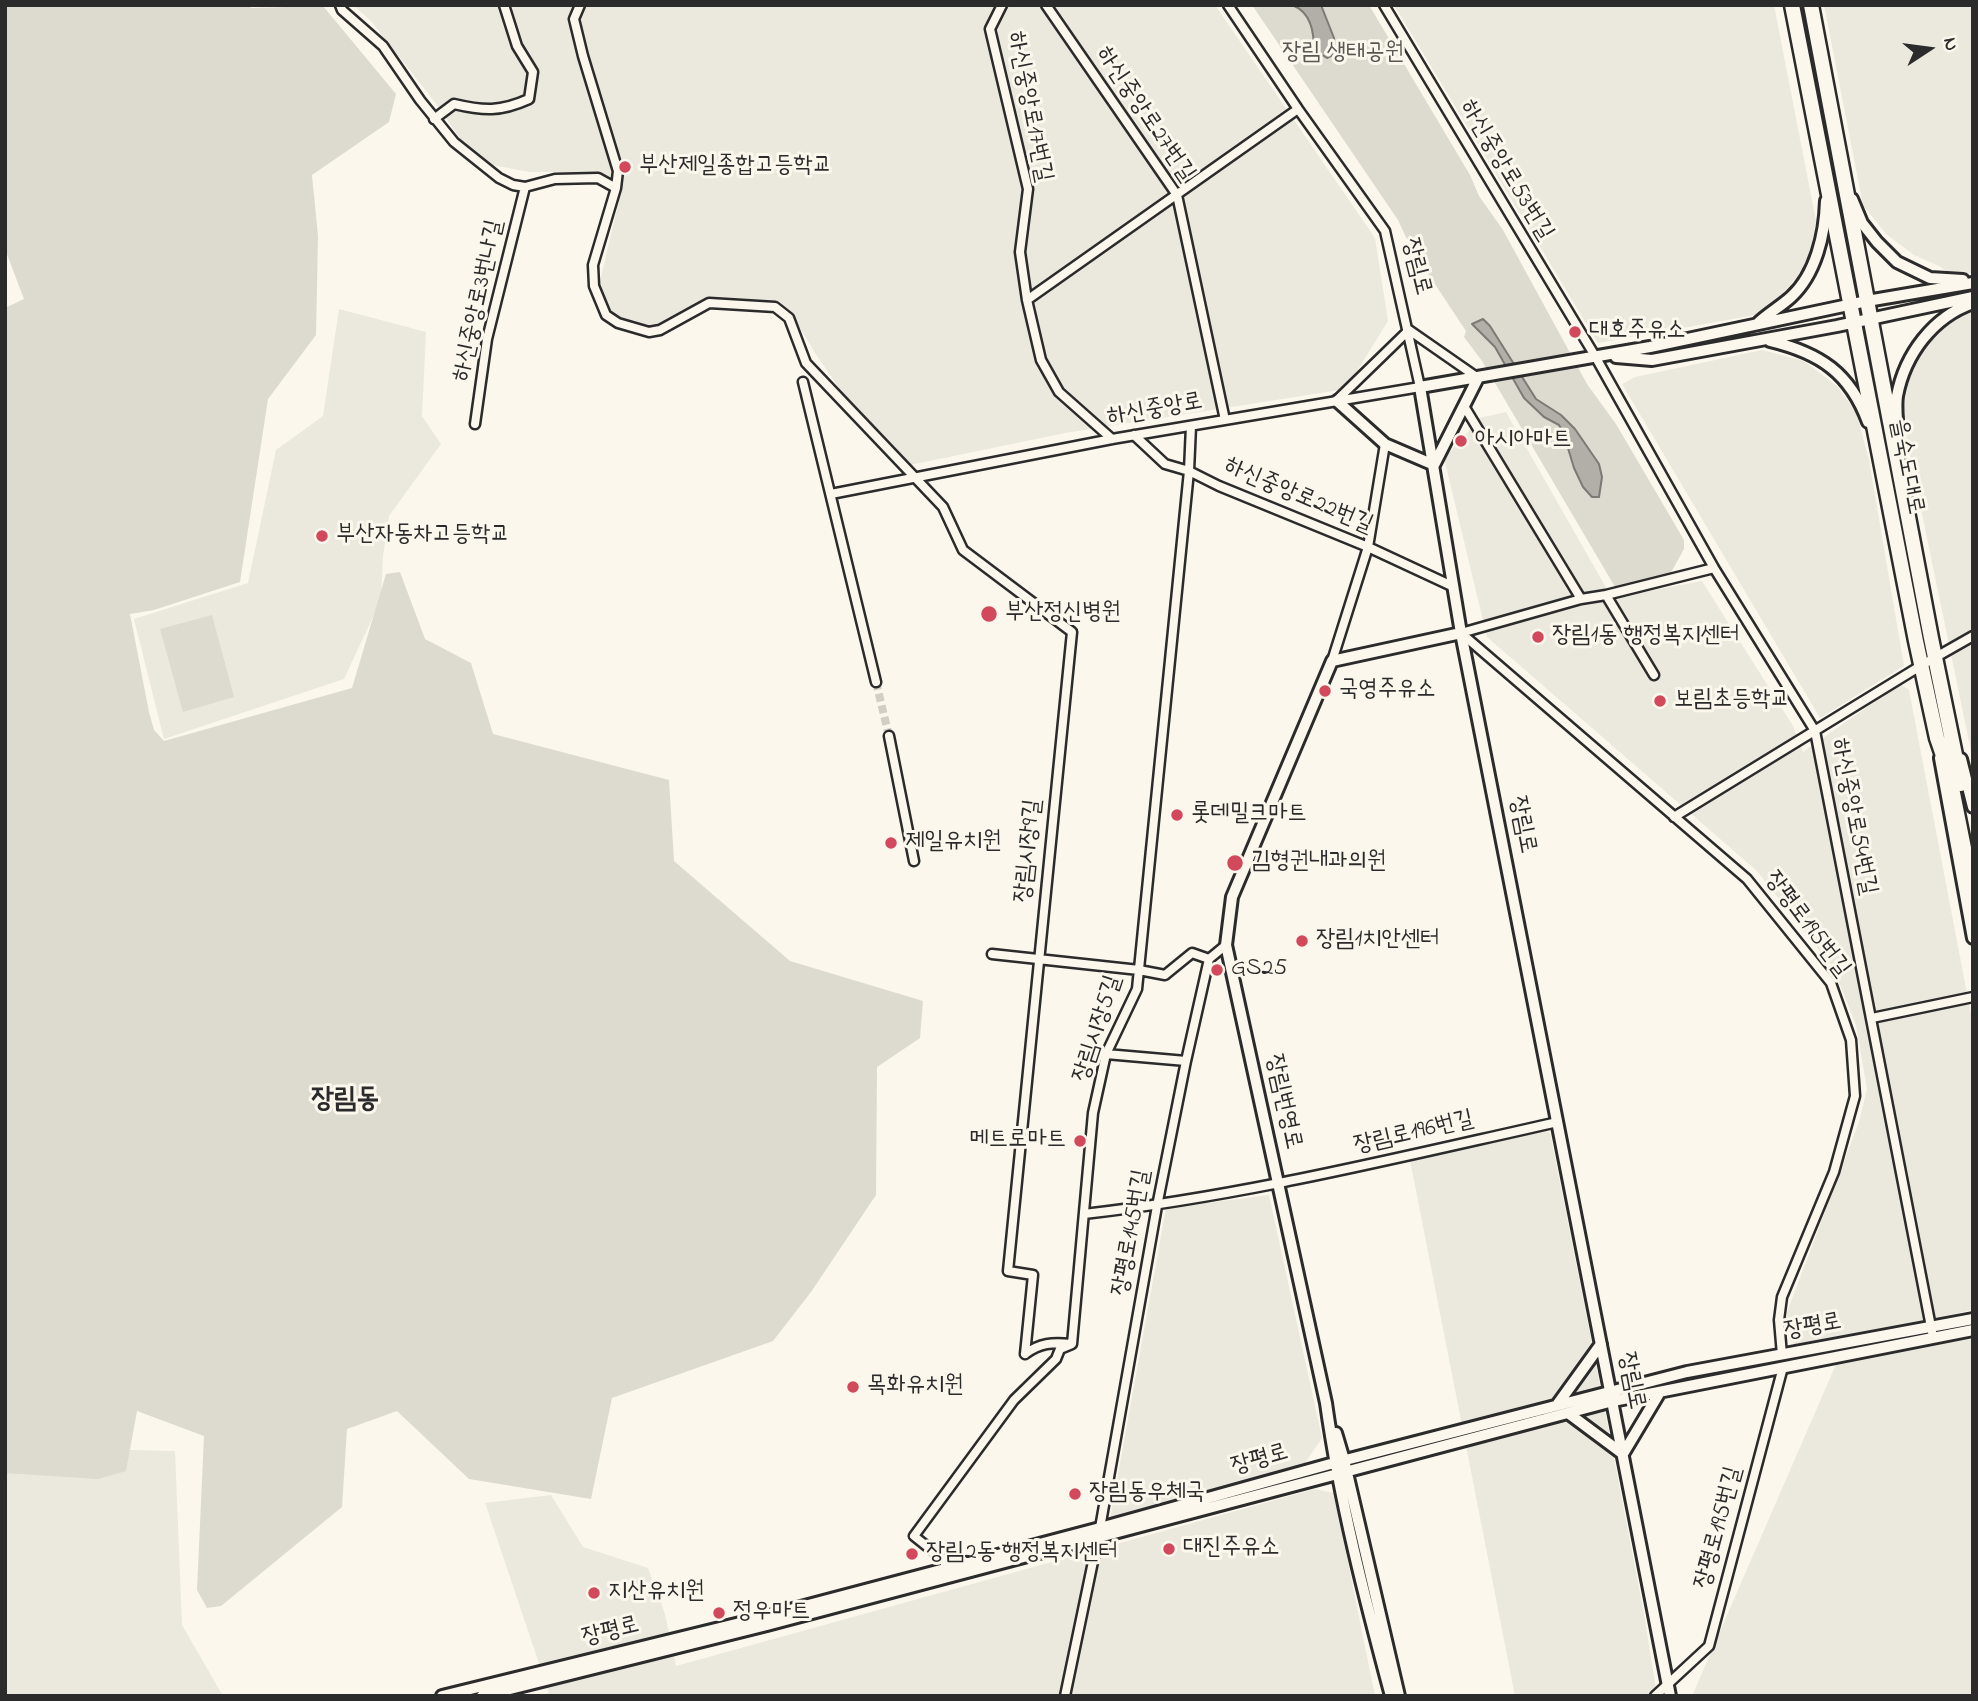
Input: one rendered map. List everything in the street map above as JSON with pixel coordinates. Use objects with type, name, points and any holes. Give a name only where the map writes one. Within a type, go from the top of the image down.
[{"type":"highway","name":"을숙도대로","points":[[1792,5],[1937,738]]},
{"type":"highway","name":"을숙도대로","points":[[1811,5],[1952,737]]},
{"type":"highway","points":[[1952,737],[1973,844]]},
{"type":"highway","points":[[1937,738],[1949,773],[1973,893]]},
{"type":"street","points":[[340,5],[342,10],[383,46],[434,119],[454,142],[499,178],[513,186],[525,187],[555,179],[598,178],[616,188]]},
{"type":"street","points":[[434,119],[454,104],[480,110],[508,108],[529,99],[533,72],[517,46],[504,5]]},
{"type":"street","points":[[580,5],[574,19],[618,171],[616,188],[593,265],[594,286],[606,315],[618,323],[649,331],[660,330],[709,303],[775,307],[789,318],[806,363],[916,478]]},
{"type":"street","name":"하신중앙로17번길","points":[[1002,5],[990,29],[1028,189],[1020,252],[1027,300],[1041,360],[1059,392],[1112,439]]},
{"type":"street","name":"하신중앙로27번길","points":[[1046,5],[1177,195],[1225,420]]},
{"type":"street","name":"장림로","points":[[1228,5],[1385,231],[1409,330],[1461,633],[1670,1696]]},
{"type":"street","name":"하신중앙로53번길","points":[[1384,5],[1592,357]]},
{"type":"street","points":[[1027,300],[1298,109]]},
{"type":"street","points":[[1755,326],[1793,295],[1807,275],[1825,225],[1827,184]]},
{"type":"street","points":[[1846,185],[1862,223],[1897,262],[1930,278],[1973,282]]},
{"type":"street","name":"하신중앙로3번나길","points":[[475,424],[487,339],[525,187]]},
{"type":"street","points":[[1592,357],[1973,282]]},
{"type":"street","points":[[1592,357],[1652,360],[1973,297]]},
{"type":"street","points":[[1897,460],[1897,398],[1903,371],[1917,346],[1943,317],[1973,303]]},
{"type":"street","points":[[1409,330],[1482,377],[1434,465],[1385,444],[1337,401],[1409,330]]},
{"type":"street","points":[[1764,340],[1808,352],[1827,363],[1842,377],[1859,398],[1878,447]]},
{"type":"street","name":"하신중앙로","points":[[831,494],[1134,435],[1592,357]]},
{"type":"street","name":"하신중앙로54번길","points":[[1592,357],[1714,568],[1815,731],[1933,1333]]},
{"type":"street","points":[[803,382],[876,682]]},
{"type":"street","points":[[1464,406],[1581,599]]},
{"type":"street","name":"장림시장5길","points":[[1072,1344],[1093,1113],[1106,1054],[1137,989],[1189,471],[1191,426]]},
{"type":"street","name":"하신중앙로22번길","points":[[1134,435],[1165,464],[1189,471],[1368,547],[1454,587]]},
{"type":"street","points":[[1385,444],[1368,547],[1332,661],[1461,633],[1581,599],[1714,568]]},
{"type":"street","name":"장림시장9길","points":[[916,478],[943,508],[963,550],[1072,632],[1008,1271],[1033,1275],[1025,1354],[1036,1345],[1053,1342],[1072,1344]]},
{"type":"street","points":[[1606,595],[1654,675]]},
{"type":"street","name":"장평로195번길","points":[[1461,633],[1747,879],[1831,983],[1851,1040],[1855,1096],[1834,1171],[1782,1297],[1779,1320],[1782,1361],[1709,1646],[1655,1696]]},
{"type":"street","points":[[1674,817],[1973,636]]},
{"type":"street","name":"장림번영로","points":[[1332,661],[1232,897],[1226,945],[1341,1467]]},
{"type":"street","points":[[889,736],[914,861]]},
{"type":"street","name":"을숙도대로","points":[[1952,737],[1965,771],[1973,807]]},
{"type":"street","name":"을숙도대로","points":[[1937,738],[1941,774],[1973,938]]},
{"type":"street","points":[[992,954],[1165,975],[1192,953],[1209,959],[1226,945]]},
{"type":"street","name":"장평로145번길","points":[[1065,1696],[1099,1532],[1157,1206],[1209,959]]},
{"type":"street","points":[[1872,1018],[1973,997]]},
{"type":"street","points":[[1106,1054],[1186,1061]]},
{"type":"street","name":"장림로196번길","points":[[1084,1214],[1157,1206],[1279,1185],[1558,1122]]},
{"type":"street","name":"장평로","points":[[1933,1333],[1973,1319]]},
{"type":"street","name":"장평로","points":[[1341,1467],[1568,1413],[1686,1373],[1782,1361],[1933,1333],[1973,1330]]},
{"type":"street","points":[[946,1573],[944,1560],[914,1536],[1014,1400],[1056,1359],[1060,1349],[1072,1344]]},
{"type":"street","points":[[1557,1405],[1601,1344]]},
{"type":"street","name":"장평로","points":[[442,1696],[529,1680],[741,1627],[1341,1467],[1557,1405],[1660,1392],[1782,1361]]},
{"type":"street","points":[[1568,1413],[1623,1454],[1660,1392]]},
{"type":"street","points":[[1341,1467],[1360,1580],[1396,1696]]},
{"type":"street","name":"장평로","points":[[482,1696],[529,1680]]},
{"type":"shaded area","points":[[353,5],[1215,5],[1375,238],[1388,321],[1346,389],[1065,433],[910,465],[848,401],[794,318],[780,306],[708,301],[652,327],[624,319],[609,311],[600,291],[600,281],[621,183],[597,172],[530,172],[492,165],[463,143],[437,105],[371,21]]},
{"type":"shaded area","points":[[1292,5],[1321,5],[1334,38],[1335,54],[1327,58],[1314,50],[1312,30],[1307,18]]},
{"type":"shaded area","points":[[1394,5],[1774,5],[1816,221],[1811,250],[1801,272],[1773,305],[1755,315],[1598,343]]},
{"type":"shaded area","points":[[1824,5],[1973,5],[1973,273],[1955,277],[1939,266],[1914,255],[1886,234],[1863,205]]},
{"type":"shaded area","name":"부산자동차고등학교","points":[[339,309],[426,332],[422,416],[441,444],[389,516],[383,556],[381,600],[344,679],[164,739],[134,619],[248,583],[276,450],[323,416]]},
{"type":"shaded area","points":[[1973,310],[1973,761],[1902,417],[1910,374],[1923,344],[1941,325],[1961,312]]},
{"type":"shaded area","points":[[1483,319],[1536,399],[1561,415],[1575,429],[1599,464],[1602,477],[1599,497],[1592,497],[1583,487],[1559,425],[1544,417],[1524,398],[1495,347],[1472,324]]},
{"type":"shaded area","points":[[1762,350],[1804,361],[1837,386],[1856,412],[1869,460],[1904,666],[1820,718],[1622,384],[1635,377]]},
{"type":"shaded area","points":[[1506,412],[1612,598],[1702,581],[1793,726],[1803,752],[1900,684],[1909,690],[1973,1025],[1973,1310],[1798,1346],[1789,1340],[1786,1330],[1787,1312],[1859,1122],[1867,1089],[1856,1025],[1834,969],[1757,871],[1487,637],[1444,458],[1469,431],[1475,419]]},
{"type":"shaded area","points":[[1545,1130],[1550,1133],[1589,1328],[1644,1614],[1657,1696],[1515,1696],[1410,1160]]},
{"type":"shaded area","points":[[1269,1195],[1322,1438],[1305,1463],[1110,1519],[1166,1208]]},
{"type":"shaded area","points":[[1973,1336],[1973,1696],[1692,1696],[1837,1362]]},
{"type":"shaded area","points":[[5,1447],[175,1451],[182,1625],[223,1696],[5,1696]]},
{"type":"shaded area","points":[[1315,1489],[1334,1493],[1375,1696],[538,1696],[549,1693],[485,1503],[551,1495],[583,1547],[648,1568],[665,1614],[676,1666]]},
{"type":"green space","points":[[5,5],[250,5],[251,8],[323,6],[396,94],[389,122],[312,175],[318,236],[316,335],[268,399],[240,582],[154,610],[130,614],[149,712],[154,730],[164,741],[352,688],[386,574],[400,572],[425,639],[471,663],[493,734],[669,780],[674,861],[790,961],[923,1001],[920,1038],[877,1067],[876,1195],[811,1292],[773,1341],[612,1398],[591,1499],[469,1479],[397,1411],[347,1429],[342,1507],[221,1606],[207,1608],[197,1590],[204,1436],[137,1411],[126,1471],[98,1479],[5,1473],[5,308],[24,299],[5,249]]},
{"type":"green space","name":"장림 생태공원","points":[[1252,5],[1369,5],[1470,175],[1479,196],[1503,230],[1587,384],[1616,424],[1684,540],[1684,549],[1668,578],[1615,587],[1482,361],[1464,337],[1466,331],[1411,248],[1398,220]]},
{"type":"green space","points":[[212,615],[234,697],[183,712],[160,629]]},
{"type":"tunnel","points":[[876,682],[889,736]]},
{"type":"place","name":"부산제일종합고등학교","points":[[625,167]]},
{"type":"place","name":"대호주유소","points":[[1575,332]]},
{"type":"place","name":"아시아마트","points":[[1461,441]]},
{"type":"place","name":"부산자동차고등학교","points":[[322,536]]},
{"type":"place","name":"부산정신병원","points":[[989,614]]},
{"type":"place","name":"장림1동 행정복지센터","points":[[1538,637]]},
{"type":"place","name":"국영주유소","points":[[1325,691]]},
{"type":"place","name":"보림초등학교","points":[[1660,701]]},
{"type":"place","name":"롯데밀크마트","points":[[1177,815]]},
{"type":"place","name":"제일유치원","points":[[891,843]]},
{"type":"place","name":"김형권내과의원","points":[[1235,863]]},
{"type":"place","name":"장림1치안센터","points":[[1302,941]]},
{"type":"place","name":"GS25","points":[[1217,970]]},
{"type":"place","name":"메트로마트","points":[[1080,1141]]},
{"type":"place","name":"목화유치원","points":[[853,1387]]},
{"type":"place","name":"장림동우체국","points":[[1075,1494]]},
{"type":"place","name":"대진주유소","points":[[1169,1549]]},
{"type":"place","name":"장림2동 행정복지센터","points":[[912,1554]]},
{"type":"place","name":"지산유치원","points":[[594,1593]]},
{"type":"place","name":"정우마트","points":[[719,1613]]},
{"type":"district","name":"장림동","points":[[345,1101]]}]
